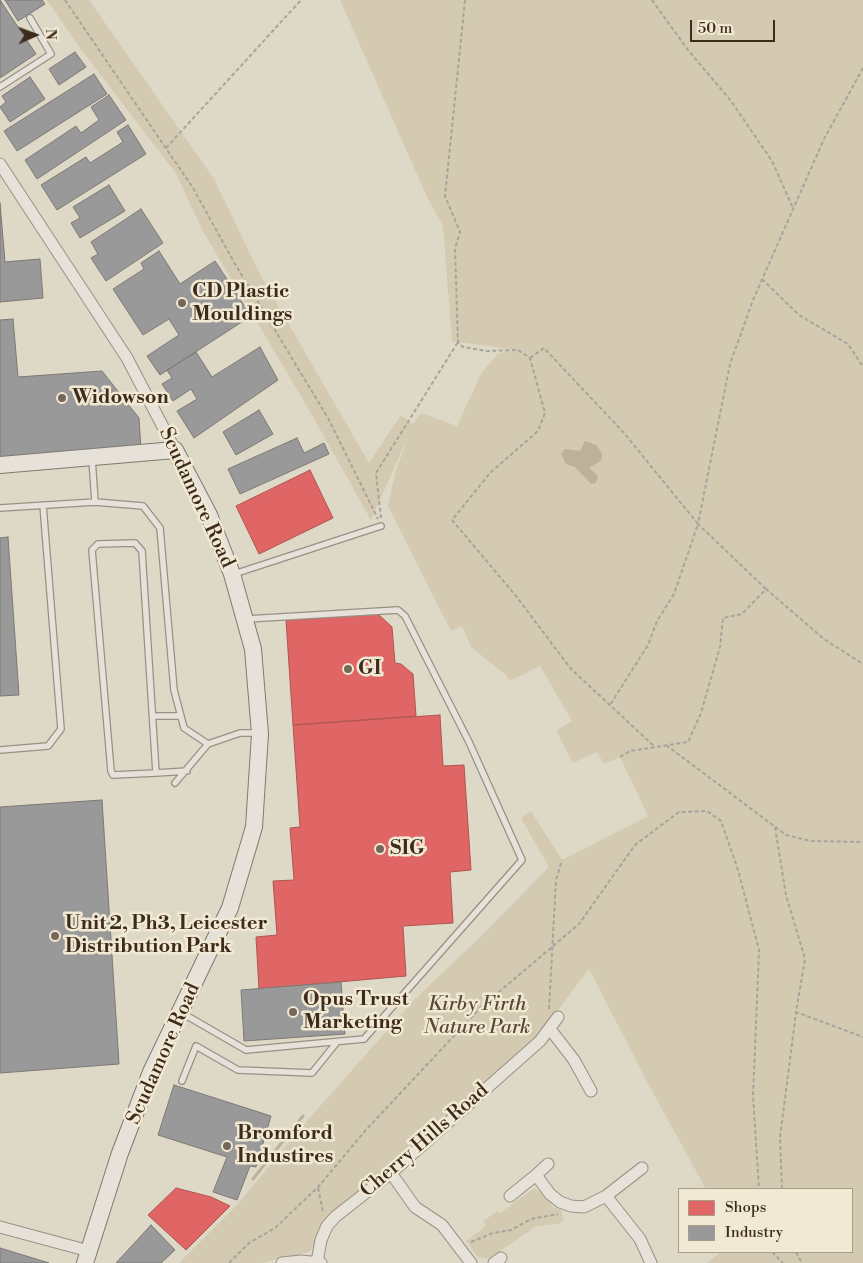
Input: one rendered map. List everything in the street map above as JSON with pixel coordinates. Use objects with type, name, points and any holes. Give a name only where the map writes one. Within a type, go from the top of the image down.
[{"type":"street","name":"Scudamore Road","points":[[0,164],[127,358],[209,515],[232,574],[253,649],[260,734],[254,827],[230,908],[152,1072],[120,1153],[87,1257]]},
{"type":"street","points":[[0,465],[175,450]]},
{"type":"street","points":[[554,1022],[591,1092]]},
{"type":"street","name":"Cherry Hills Road","points":[[327,1226],[391,1173],[540,1041],[554,1022]]},
{"type":"street","points":[[510,1196],[548,1164]]},
{"type":"street","points":[[536,1175],[550,1194],[560,1202],[584,1207],[606,1196],[642,1168]]},
{"type":"street","points":[[391,1173],[416,1207],[442,1225],[471,1263]]},
{"type":"street","points":[[606,1196],[640,1239],[651,1263]]},
{"type":"street","points":[[282,1263],[319,1262],[321,1240],[327,1226]]},
{"type":"street","points":[[0,1227],[87,1257]]},
{"type":"lane","points":[[0,87],[52,54],[30,18]]},
{"type":"lane","points":[[92,457],[95,502]]},
{"type":"lane","points":[[0,508],[95,502],[143,506],[160,528],[174,690],[184,728],[208,744]]},
{"type":"lane","points":[[0,750],[48,746],[61,728],[43,505]]},
{"type":"lane","points":[[232,574],[381,526]]},
{"type":"lane","points":[[156,773],[142,551],[136,542],[98,544],[92,550],[111,771],[113,775],[156,773],[187,770]]},
{"type":"lane","points":[[181,1013],[246,1050],[364,1039],[522,860],[469,742],[405,616],[398,610],[245,619]]},
{"type":"lane","points":[[153,716],[181,716]]},
{"type":"lane","points":[[175,783],[208,744],[240,733],[260,734]]},
{"type":"lane","points":[[182,1081],[196,1046],[238,1070],[312,1072],[337,1042]]},
{"type":"path","points":[[65,0],[193,188],[235,264],[328,418],[381,526]]},
{"type":"path","points":[[166,148],[301,0]]},
{"type":"path","points":[[381,526],[376,473],[458,342],[455,249],[460,232],[445,196],[465,0]]},
{"type":"path","points":[[652,0],[688,50],[731,101],[772,162],[794,208]]},
{"type":"path","points":[[610,705],[648,645],[657,621],[674,594],[698,524],[730,364],[762,279],[824,138],[863,68]]},
{"type":"path","points":[[762,279],[799,315],[848,344],[863,367]]},
{"type":"path","points":[[458,342],[463,347],[488,351],[518,350],[530,358],[545,413],[538,431],[490,473],[452,520],[516,596],[571,669],[654,747]]},
{"type":"path","points":[[530,358],[544,348],[624,433],[698,524],[824,639],[863,664]]},
{"type":"path","points":[[620,757],[630,751],[688,742],[701,713],[720,646],[723,618],[742,614],[766,588]]},
{"type":"path","points":[[665,745],[786,835],[811,841],[863,842]]},
{"type":"path","points":[[229,1263],[249,1243],[275,1228],[319,1186],[364,1131],[480,1008],[579,924],[635,845],[679,812],[707,811],[721,821],[738,870],[759,950],[753,1096],[759,1188]]},
{"type":"path","points":[[775,827],[786,894],[805,960],[796,1012],[780,1137],[782,1188]]},
{"type":"path","points":[[554,1022],[549,1015],[552,947],[556,880],[562,860]]},
{"type":"path","points":[[796,1012],[863,1037]]},
{"type":"path","points":[[319,1186],[327,1226]]},
{"type":"path","points":[[459,1247],[493,1233],[511,1230],[530,1219],[560,1214],[568,1205]]},
{"type":"path","points":[[773,1253],[783,1263]]},
{"type":"green space","name":"Kirby Firth Nature Park","points":[[47,0],[89,0],[214,179],[261,276],[369,463],[401,415],[413,424],[421,413],[457,426],[482,372],[498,354],[516,350],[452,341],[443,226],[427,197],[340,0],[863,0],[863,1263],[707,1263],[720,1253],[853,1253],[853,1188],[705,1188],[652,1091],[589,969],[537,1038],[419,1142],[324,1221],[315,1246],[309,1252],[261,1263],[179,1263],[236,1206],[306,1122],[414,1000],[549,867],[521,818],[531,811],[562,860],[648,816],[620,757],[604,764],[597,752],[573,763],[556,731],[572,721],[540,666],[510,681],[506,675],[471,647],[462,626],[451,631],[388,506],[395,473],[409,435],[371,520],[308,408],[204,233],[175,172],[77,44]]},
{"type":"green space","points":[[533,1189],[541,1191],[553,1207],[561,1210],[564,1220],[558,1224],[536,1226],[489,1259],[478,1257],[466,1241],[486,1226],[483,1221],[498,1211],[500,1213]]},
{"type":"shaded area","points":[[585,441],[596,445],[602,453],[601,461],[589,468],[598,476],[596,483],[591,484],[575,467],[566,464],[561,454],[565,449],[580,451]]},
{"type":"building: Shops","points":[[310,470],[333,518],[259,554],[236,506]]},
{"type":"building: Shops","name":"GI","points":[[378,614],[392,627],[395,663],[401,664],[413,674],[416,716],[293,725],[286,620]]},
{"type":"building: Shops","name":"SIG","points":[[440,715],[443,766],[464,765],[471,870],[450,872],[453,923],[403,926],[406,976],[259,989],[256,937],[277,935],[273,881],[294,880],[290,828],[300,827],[293,725]]},
{"type":"building: Shops","points":[[176,1188],[211,1197],[230,1206],[186,1250],[148,1215]]},
{"type":"building: Industry","points":[[0,0],[36,54],[0,78]]},
{"type":"building: Industry","points":[[5,0],[42,0],[45,4],[18,21]]},
{"type":"building: Industry","points":[[75,52],[86,67],[59,85],[49,69]]},
{"type":"building: Industry","points":[[94,74],[107,94],[17,151],[4,131]]},
{"type":"building: Industry","points":[[30,77],[45,99],[10,122],[0,107],[6,102],[2,96]]},
{"type":"building: Industry","points":[[109,95],[126,120],[37,179],[25,160],[76,126],[81,133],[99,120],[91,107]]},
{"type":"building: Industry","points":[[128,125],[146,154],[57,210],[41,185],[86,157],[90,163],[123,142],[117,132]]},
{"type":"building: Industry","points":[[109,185],[125,211],[80,238],[71,223],[80,218],[73,207]]},
{"type":"building: Industry","points":[[0,203],[5,262],[40,259],[43,298],[0,302]]},
{"type":"building: Industry","points":[[141,209],[163,243],[106,281],[91,258],[98,254],[91,242]]},
{"type":"building: Industry","name":"CD Plastic Mouldings","points":[[159,251],[180,284],[215,261],[251,316],[160,375],[147,356],[179,335],[169,319],[143,335],[113,289],[144,269],[141,263]]},
{"type":"building: Industry","name":"Widowson","points":[[13,319],[18,377],[102,371],[139,418],[141,449],[0,460],[0,320]]},
{"type":"building: Industry","points":[[260,347],[278,380],[194,438],[177,411],[197,399],[191,389],[173,401],[162,384],[172,378],[167,370],[196,352],[212,377]]},
{"type":"building: Industry","points":[[259,410],[273,434],[236,455],[223,432]]},
{"type":"building: Industry","points":[[297,438],[304,453],[324,443],[329,454],[240,494],[228,469]]},
{"type":"building: Industry","points":[[8,537],[19,695],[0,696],[0,538]]},
{"type":"building: Industry","name":"Unit 2, Ph3, Leicester Distribution Park","points":[[102,800],[119,1064],[0,1073],[0,807]]},
{"type":"building: Industry","name":"Opus Trust Marketing","points":[[341,982],[345,1034],[244,1041],[241,990]]},
{"type":"building: Industry","name":"Bromford Industires","points":[[174,1085],[271,1116],[256,1167],[250,1166],[237,1200],[213,1192],[227,1157],[158,1135]]},
{"type":"building: Industry","points":[[151,1225],[175,1250],[161,1263],[116,1263]]},
{"type":"building: Industry","points":[[0,1248],[49,1263],[0,1263]]},
{"type":"waterway","points":[[253,1179],[303,1116]]},
{"type":"place","name":"CD Plastic Mouldings","points":[[182,303]]},
{"type":"place","name":"Widowson","points":[[62,398]]},
{"type":"place","name":"GI","points":[[348,669]]},
{"type":"place","name":"SIG","points":[[380,849]]},
{"type":"place","name":"Unit 2, Ph3, Leicester Distribution Park","points":[[55,936]]},
{"type":"place","name":"Opus Trust Marketing","points":[[293,1012]]},
{"type":"place","name":"Bromford Industires","points":[[227,1146]]}]
